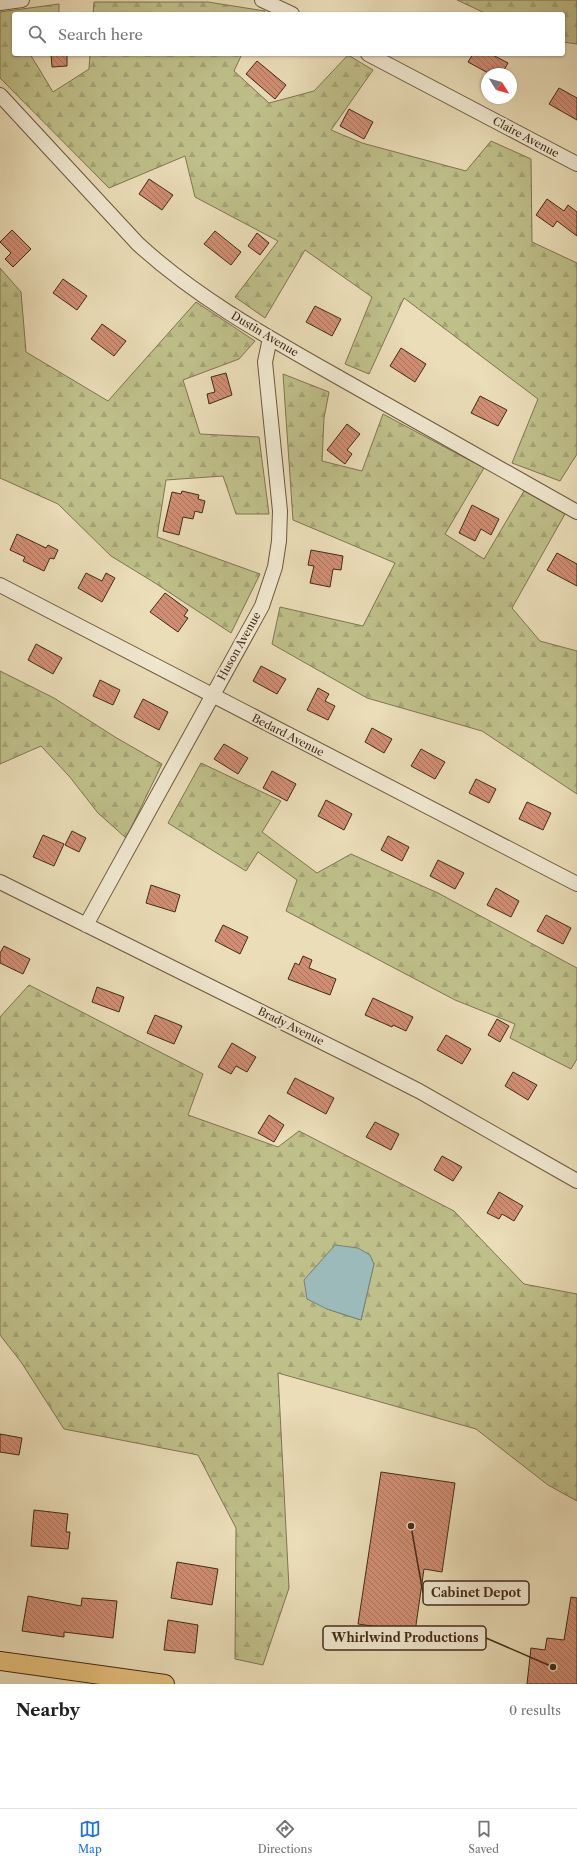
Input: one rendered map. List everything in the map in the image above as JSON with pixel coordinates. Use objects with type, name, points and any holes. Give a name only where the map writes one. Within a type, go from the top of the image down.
[{"type":"main road","points":[[0,1661],[165,1684]]},
{"type":"street","points":[[0,3],[22,0]]},
{"type":"street","points":[[262,0],[288,12]]},
{"type":"street","name":"Claire Avenue","points":[[372,56],[577,164]]},
{"type":"street","name":"Dustin Avenue","points":[[0,95],[138,244],[161,266],[193,289],[270,338],[577,512]]},
{"type":"street","name":"Huson Avenue","points":[[86,925],[262,606],[275,568],[279,541],[280,511],[265,362],[270,338]]},
{"type":"street","name":"Bedard Avenue","points":[[0,585],[577,884]]},
{"type":"street","name":"Brady Avenue","points":[[0,882],[419,1091],[577,1181]]},
{"type":"green space","points":[[457,0],[577,0],[577,44],[565,42],[565,12],[483,12]]},
{"type":"green space","points":[[94,2],[208,2],[265,11],[264,12],[93,12]]},
{"type":"green space","points":[[59,4],[59,12],[12,12],[12,56],[31,56],[53,92],[89,69],[90,56],[241,56],[234,71],[269,103],[314,91],[347,56],[350,56],[373,70],[331,130],[362,143],[466,171],[491,141],[531,159],[532,242],[577,263],[577,454],[560,481],[512,463],[538,399],[404,298],[369,374],[345,364],[372,297],[305,250],[265,318],[235,297],[278,241],[195,197],[185,156],[109,188],[0,78],[0,12]]},
{"type":"green space","points":[[0,268],[21,292],[26,352],[108,401],[196,302],[255,341],[239,359],[183,380],[200,434],[259,437],[269,514],[236,514],[223,476],[166,480],[157,537],[260,574],[231,633],[111,556],[58,504],[0,478]]},
{"type":"green space","points":[[283,374],[329,392],[324,418],[322,461],[362,471],[383,414],[484,468],[445,534],[484,559],[524,491],[565,514],[512,608],[540,641],[577,651],[577,794],[482,731],[367,698],[272,644],[280,607],[363,626],[395,563],[293,520]]},
{"type":"green space","points":[[0,671],[54,698],[115,737],[162,764],[126,838],[98,813],[69,776],[41,746],[0,764]]},
{"type":"green space","points":[[201,763],[281,801],[262,832],[317,873],[351,854],[438,893],[577,968],[577,1059],[571,1069],[510,1038],[515,1024],[455,1000],[286,911],[297,880],[258,852],[246,871],[168,823]]},
{"type":"green space","points":[[29,985],[203,1074],[188,1115],[278,1147],[299,1131],[454,1211],[524,1284],[577,1294],[577,1501],[548,1485],[476,1429],[278,1373],[289,1588],[263,1665],[235,1659],[236,1528],[198,1455],[64,1429],[21,1362],[0,1335],[0,1017]],"holes":[[[374,1263],[361,1320],[327,1309]]]},
{"type":"water","points":[[335,1245],[358,1248],[370,1255],[374,1264],[361,1320],[327,1309],[307,1299],[304,1280]]},
{"type":"building","points":[[51,56],[67,56],[67,66],[52,67]]},
{"type":"building","points":[[472,56],[495,56],[508,63],[505,68],[481,69],[468,62]]},
{"type":"building","points":[[257,61],[286,85],[275,99],[246,74]]},
{"type":"building","points":[[559,88],[577,98],[577,120],[549,104]]},
{"type":"building","points":[[349,109],[373,122],[364,139],[340,126]]},
{"type":"building","points":[[149,179],[173,195],[162,210],[139,194]]},
{"type":"building","points":[[547,199],[564,211],[568,205],[577,212],[577,236],[557,221],[553,227],[536,215]]},
{"type":"building","points":[[12,230],[31,249],[13,267],[5,259],[11,253],[0,242]]},
{"type":"building","points":[[215,231],[241,252],[231,265],[204,244]]},
{"type":"building","points":[[257,233],[269,243],[260,255],[248,246]]},
{"type":"building","points":[[63,279],[87,296],[77,310],[53,293]]},
{"type":"building","points":[[315,306],[341,319],[332,336],[306,322]]},
{"type":"building","points":[[102,324],[126,341],[114,356],[91,339]]},
{"type":"building","points":[[401,348],[426,364],[415,382],[390,366]]},
{"type":"building","points":[[226,373],[232,395],[209,404],[207,394],[215,392],[211,377]]},
{"type":"building","points":[[480,396],[507,410],[498,426],[471,413]]},
{"type":"building","points":[[347,424],[360,434],[347,450],[352,454],[345,464],[327,450]]},
{"type":"building","points":[[182,491],[199,495],[198,499],[205,501],[202,513],[195,511],[193,519],[183,517],[179,535],[163,531],[172,492],[181,494]]},
{"type":"building","points":[[472,505],[499,519],[491,535],[481,529],[475,541],[459,533]]},
{"type":"building","points":[[17,534],[46,548],[48,545],[58,550],[54,559],[50,558],[44,571],[23,561],[25,557],[10,550]]},
{"type":"building","points":[[311,550],[343,556],[341,570],[333,569],[330,587],[310,583],[314,566],[308,565]]},
{"type":"building","points":[[557,553],[577,564],[577,586],[547,570]]},
{"type":"building","points":[[86,573],[102,581],[106,573],[115,578],[102,602],[78,588]]},
{"type":"building","points":[[165,593],[188,610],[184,616],[188,618],[178,632],[150,612]]},
{"type":"building","points":[[36,644],[62,658],[53,674],[28,660]]},
{"type":"building","points":[[261,666],[286,679],[277,694],[253,681]]},
{"type":"building","points":[[100,680],[120,690],[113,705],[93,696]]},
{"type":"building","points":[[318,688],[329,694],[325,701],[335,706],[328,720],[307,710]]},
{"type":"building","points":[[143,699],[168,712],[159,730],[134,717]]},
{"type":"building","points":[[372,728],[392,739],[384,753],[365,742]]},
{"type":"building","points":[[224,744],[248,758],[238,774],[214,759]]},
{"type":"building","points":[[421,749],[445,762],[435,779],[411,766]]},
{"type":"building","points":[[272,771],[296,784],[287,801],[263,788]]},
{"type":"building","points":[[476,779],[496,789],[489,803],[469,793]]},
{"type":"building","points":[[326,800],[352,814],[344,830],[318,816]]},
{"type":"building","points":[[527,802],[551,813],[543,830],[519,819]]},
{"type":"building","points":[[72,831],[86,838],[79,852],[65,845]]},
{"type":"building","points":[[43,835],[64,844],[54,866],[33,857]]},
{"type":"building","points":[[388,836],[409,847],[402,861],[381,850]]},
{"type":"building","points":[[438,860],[464,873],[455,889],[430,876]]},
{"type":"building","points":[[151,885],[180,895],[175,912],[146,903]]},
{"type":"building","points":[[496,888],[519,901],[511,917],[487,905]]},
{"type":"building","points":[[546,915],[571,928],[563,944],[537,931]]},
{"type":"building","points":[[223,925],[248,937],[240,954],[215,941]]},
{"type":"building","points":[[4,946],[30,959],[23,974],[0,963],[0,953]]},
{"type":"building","points":[[303,956],[312,960],[309,968],[336,979],[330,995],[288,979],[295,963],[299,965]]},
{"type":"building","points":[[97,987],[124,997],[119,1012],[92,1002]]},
{"type":"building","points":[[373,998],[413,1017],[406,1031],[393,1025],[392,1027],[365,1015]]},
{"type":"building","points":[[155,1015],[182,1026],[174,1044],[147,1033]]},
{"type":"building","points":[[497,1019],[509,1026],[500,1042],[488,1035]]},
{"type":"building","points":[[446,1035],[471,1049],[462,1064],[437,1050]]},
{"type":"building","points":[[232,1043],[256,1057],[247,1072],[236,1066],[231,1074],[218,1067]]},
{"type":"building","points":[[513,1072],[537,1085],[528,1100],[505,1086]]},
{"type":"building","points":[[295,1078],[334,1098],[326,1114],[287,1093]]},
{"type":"building","points":[[269,1115],[284,1125],[274,1142],[258,1133]]},
{"type":"building","points":[[375,1122],[399,1134],[391,1150],[366,1137]]},
{"type":"building","points":[[442,1156],[462,1167],[453,1181],[434,1170]]},
{"type":"building","points":[[499,1192],[523,1206],[514,1221],[502,1214],[499,1219],[487,1213]]},
{"type":"building","points":[[0,1434],[22,1438],[19,1455],[0,1452]]},
{"type":"building","points":[[381,1472],[455,1483],[442,1572],[424,1569],[415,1632],[358,1624]]},
{"type":"building","points":[[34,1510],[68,1514],[66,1532],[70,1532],[68,1549],[31,1546]]},
{"type":"building","points":[[177,1562],[218,1569],[212,1605],[171,1598]]},
{"type":"building","points":[[28,1596],[81,1606],[82,1598],[117,1601],[113,1638],[64,1632],[64,1637],[22,1631]]},
{"type":"building","points":[[571,1597],[577,1598],[577,1684],[527,1684],[531,1648],[545,1650],[547,1638],[564,1640]]},
{"type":"building","points":[[168,1620],[198,1625],[195,1653],[164,1650]]},
{"type":"place","name":"Cabinet Depot","points":[[411,1526]]},
{"type":"place","name":"Whirlwind Productions","points":[[553,1667]]}]
